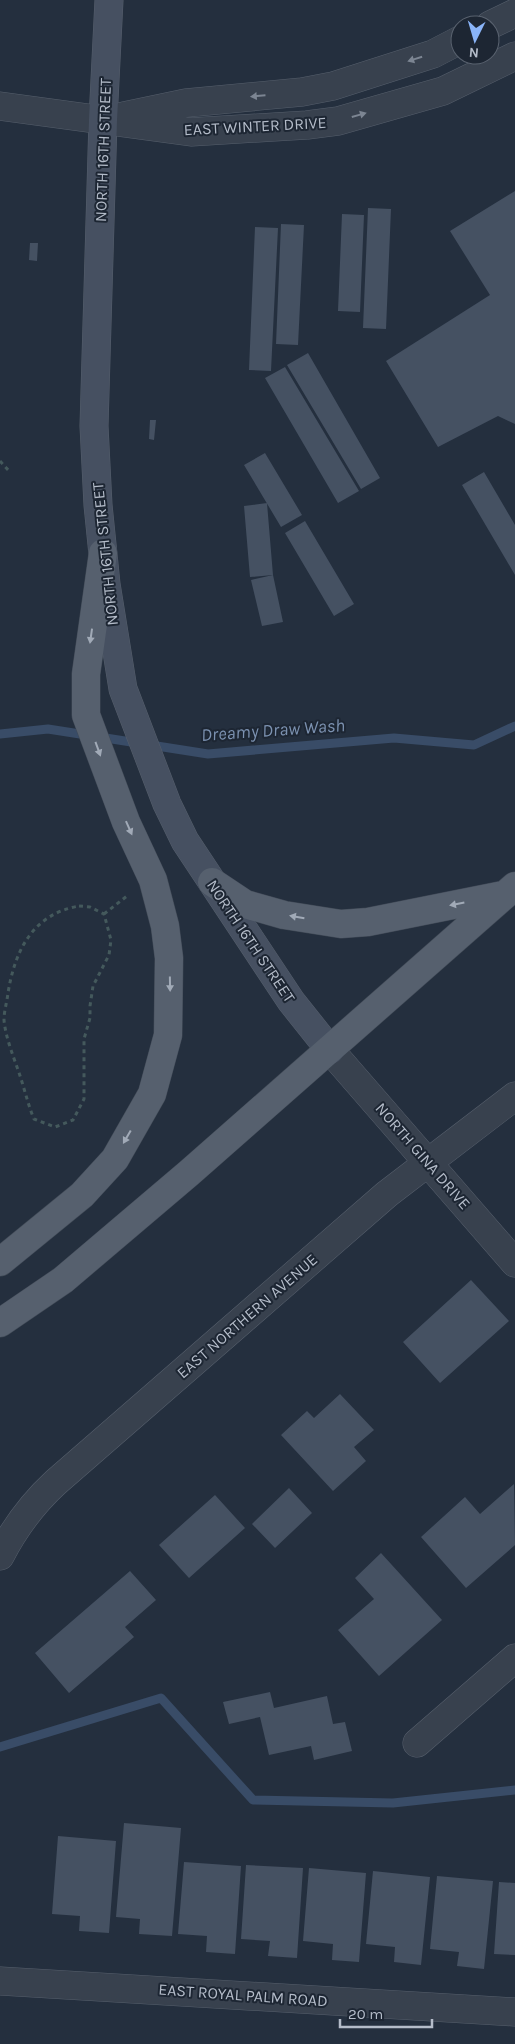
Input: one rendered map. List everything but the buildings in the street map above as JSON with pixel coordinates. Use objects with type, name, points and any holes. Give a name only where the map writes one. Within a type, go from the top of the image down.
[{"type":"main road","name":"NORTH 16TH STREET","points":[[109,0],[103,120],[94,426],[102,553],[123,689],[157,778],[185,841],[291,1001],[330,1050]]},
{"type":"main road","points":[[0,1262],[82,1195],[115,1159],[152,1094],[165,1052],[168,1035],[170,997],[169,958],[165,926],[153,880],[126,822],[86,715],[86,674],[102,553]]},
{"type":"main road","points":[[212,882],[245,904],[284,914],[340,924],[368,922],[510,890]]},
{"type":"main road","points":[[0,1323],[63,1280],[330,1050],[510,890]]},
{"type":"street","points":[[500,20],[515,12]]},
{"type":"street","name":"EAST WINTER DRIVE","points":[[103,120],[186,103],[302,92],[333,86],[433,54],[450,45]]},
{"type":"street","name":"EAST WINTER DRIVE","points":[[0,106],[191,132],[307,126],[338,121],[443,91],[515,56]]},
{"type":"street","name":"NORTH GINA DRIVE","points":[[330,1050],[515,1263]]},
{"type":"street","name":"EAST NORTHERN AVENUE","points":[[0,1556],[12,1532],[32,1504],[56,1482],[387,1194],[515,1096]]},
{"type":"street","points":[[417,1743],[515,1658]]},
{"type":"street","name":"EAST ROYAL PALM ROAD","points":[[0,1980],[515,2012]]},
{"type":"path","points":[[0,461],[10,472]]},
{"type":"path","points":[[104,914],[128,895]]},
{"type":"path","points":[[79,906],[90,907],[104,914],[111,940],[109,954],[93,986],[90,1018],[84,1039],[84,1099],[74,1120],[55,1127],[34,1119],[2,1017],[16,958],[27,938],[38,926],[62,909],[79,906]]},
{"type":"waterway","name":"Dreamy Draw Wash","points":[[0,734],[48,729],[208,754],[394,738],[474,745],[515,726]]},
{"type":"waterway","points":[[0,1747],[161,1698],[253,1800],[393,1803],[515,1790]]}]
